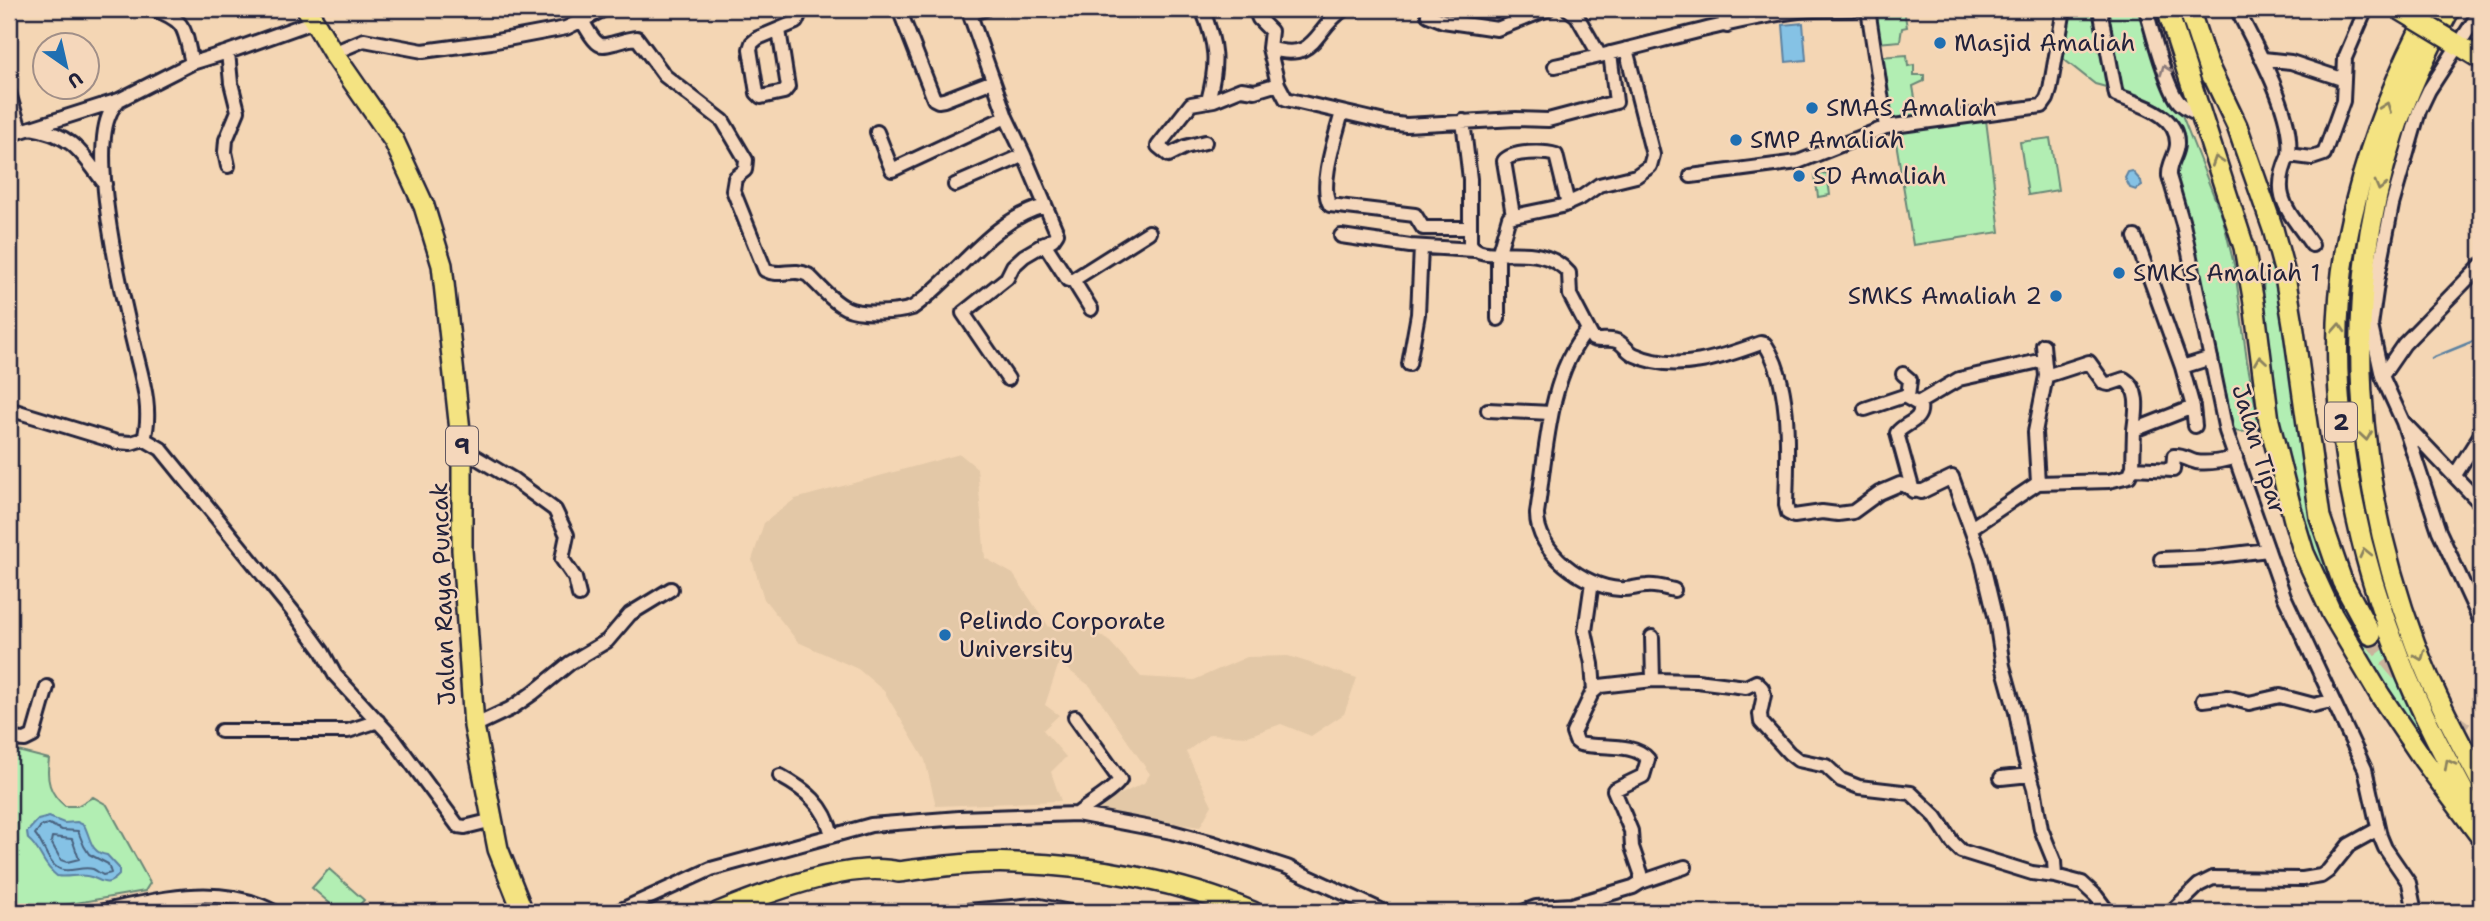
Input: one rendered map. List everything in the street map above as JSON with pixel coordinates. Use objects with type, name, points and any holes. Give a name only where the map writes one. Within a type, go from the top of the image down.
[{"type":"highway","points":[[2167,9],[2238,226],[2247,262],[2269,421],[2304,553],[2332,614],[2379,695],[2481,837]]},
{"type":"highway","name":"2","points":[[2189,9],[2258,222],[2256,229],[2249,233],[2238,226]]},
{"type":"highway","points":[[2399,9],[2481,59]]},
{"type":"highway","name":"2","points":[[2431,9],[2397,76],[2374,137],[2355,202],[2342,275],[2338,337],[2340,412],[2354,506],[2385,620],[2418,700],[2481,824]]},
{"type":"highway","name":"2","points":[[2450,9],[2419,71],[2394,135],[2374,210],[2364,280],[2361,359],[2364,420],[2372,480],[2397,590],[2427,673],[2481,782]]},
{"type":"highway","name":"Jalan Raya Puncak","points":[[311,15],[333,53],[394,141],[419,194],[436,240],[444,278],[462,449],[462,550],[474,726],[498,849],[523,912]]},
{"type":"highway","name":"2","points":[[2207,64],[2237,126],[2280,252],[2293,324],[2320,517],[2342,581],[2371,635]]},
{"type":"highway","points":[[2247,262],[2252,251],[2257,248],[2269,246],[2280,252]]},
{"type":"highway","points":[[719,912],[761,895],[835,875],[873,868],[898,872],[995,863],[1097,871],[1170,886],[1253,912]]},
{"type":"highway","points":[[748,912],[816,891],[880,880],[898,872]]},
{"type":"street","points":[[153,9],[167,14],[181,24],[192,63]]},
{"type":"street","points":[[333,53],[364,40],[415,51],[430,51],[561,29],[605,9]]},
{"type":"street","points":[[779,30],[788,87],[785,92],[761,97],[750,46],[756,39],[798,20],[798,9]]},
{"type":"street","points":[[899,9],[934,99],[944,100],[993,81]]},
{"type":"street","points":[[985,9],[969,11],[1006,117],[1057,235],[1024,256],[1013,266],[1007,278],[963,313],[1008,379]]},
{"type":"street","points":[[1202,9],[1213,34],[1215,49],[1215,76],[1208,101]]},
{"type":"street","points":[[1255,9],[1259,19],[1270,30],[1271,61],[1286,99],[1375,121],[1406,125],[1548,120],[1616,103],[1605,55],[1577,16],[1568,9]]},
{"type":"street","points":[[1428,15],[1443,21],[1497,29],[1548,9]]},
{"type":"street","points":[[1722,9],[1727,26]]},
{"type":"street","points":[[1555,66],[1669,37],[1727,26],[1761,13],[1856,9]]},
{"type":"street","points":[[1868,9],[1886,127]]},
{"type":"street","points":[[1691,176],[1798,162],[1886,127],[2044,104],[2050,90],[2064,9]]},
{"type":"street","name":"Jalan Tipar","points":[[2100,9],[2116,96],[2162,117],[2176,137],[2177,148],[2169,168],[2169,176],[2180,214],[2221,410],[2267,550],[2299,632],[2365,769],[2378,830],[2385,848],[2409,883],[2415,912]]},
{"type":"street","points":[[2146,9],[2176,98],[2183,106],[2203,116]]},
{"type":"street","points":[[2237,9],[2263,59],[2290,133],[2289,155],[2281,173],[2280,191],[2290,213],[2312,245]]},
{"type":"street","points":[[2289,155],[2312,158],[2324,154],[2343,101],[2342,79],[2349,44],[2366,9]]},
{"type":"street","points":[[2481,10],[2455,43],[2419,111],[2392,205],[2372,316],[2372,336],[2382,376],[2403,422],[2440,531],[2481,622]]},
{"type":"street","points":[[1269,48],[1286,53],[1302,49],[1318,37],[1338,11]]},
{"type":"street","points":[[19,131],[119,100],[192,63],[228,52],[311,15]]},
{"type":"street","points":[[582,21],[599,45],[637,38],[665,76],[723,121],[746,160],[745,170],[735,177],[733,190],[765,270],[776,274],[801,271],[844,307],[873,312],[901,312],[912,308],[1005,226],[1029,210],[1045,206]]},
{"type":"street","points":[[1498,319],[1498,255],[1507,222],[1513,215],[1568,204],[1582,198],[1597,186],[1636,176],[1650,166],[1653,155],[1626,49]]},
{"type":"street","points":[[228,52],[231,83],[238,111],[226,140],[228,166]]},
{"type":"street","points":[[2263,59],[2291,62],[2342,79]]},
{"type":"street","points":[[1205,142],[1169,155],[1158,146],[1188,106],[1241,89],[1255,91],[1278,84]]},
{"type":"street","points":[[9,93],[19,131]]},
{"type":"street","points":[[1623,101],[1638,99]]},
{"type":"street","points":[[119,100],[110,113],[107,124],[104,156],[105,196],[121,289],[146,398],[147,425],[144,439]]},
{"type":"street","points":[[1342,112],[1328,168],[1327,200],[1330,205],[1415,215],[1423,228],[1470,228]]},
{"type":"street","points":[[877,132],[892,170],[1006,117]]},
{"type":"street","points":[[1463,121],[1470,179],[1470,243],[1474,250]]},
{"type":"street","points":[[19,131],[51,132],[65,139],[79,149],[105,184]]},
{"type":"street","points":[[955,185],[1024,155]]},
{"type":"street","points":[[1513,215],[1504,161],[1511,155],[1556,155],[1568,204]]},
{"type":"street","points":[[1073,281],[1149,232]]},
{"type":"street","points":[[1341,236],[1498,255],[1511,252],[1543,255],[1569,273],[1570,295],[1587,331],[1595,340],[1617,341],[1636,356],[1681,363],[1716,359],[1761,343],[1765,344],[1777,371],[1787,419],[1786,505],[1788,513],[1794,516],[1853,512],[1880,493],[1900,484],[1913,491],[1929,490],[1952,476],[1981,557],[1996,620],[2003,666],[2016,712],[2041,829],[2052,856],[2055,876]]},
{"type":"street","points":[[2135,237],[2182,367],[2193,407],[2194,426]]},
{"type":"street","points":[[1044,243],[1091,309]]},
{"type":"street","points":[[1409,364],[1418,314],[1421,247]]},
{"type":"street","points":[[2382,376],[2404,344],[2481,265]]},
{"type":"street","points":[[1587,331],[1571,353],[1551,413],[1537,524],[1560,561],[1592,582],[1621,589],[1649,585],[1674,590]]},
{"type":"street","points":[[2038,483],[2035,432],[2046,376],[2043,345]]},
{"type":"street","points":[[2182,367],[2211,358]]},
{"type":"street","points":[[1865,409],[1894,398],[1913,400],[1959,379],[2044,360]]},
{"type":"street","points":[[1970,528],[2038,483],[2116,480],[2129,476],[2133,468],[2137,406],[2134,389],[2127,380],[2104,383],[2089,362],[2046,376]]},
{"type":"street","points":[[1903,374],[1910,380],[1913,400],[1921,410],[1917,418],[1897,433],[1913,491]]},
{"type":"street","points":[[2134,430],[2193,407]]},
{"type":"street","points":[[9,409],[117,442],[131,443],[144,439],[161,449],[298,618],[322,651],[330,668],[415,766],[458,826],[465,827],[493,820]]},
{"type":"street","points":[[1488,410],[1551,413]]},
{"type":"street","points":[[2403,422],[2481,504]]},
{"type":"street","points":[[2455,475],[2481,434]]},
{"type":"street","points":[[462,449],[491,465],[555,510],[567,535],[562,559],[575,578],[579,595]]},
{"type":"street","points":[[2133,468],[2173,470],[2174,456],[2180,455],[2199,462],[2218,462],[2236,457]]},
{"type":"street","points":[[2161,559],[2267,550]]},
{"type":"street","points":[[1592,582],[1585,631],[1594,691],[1573,733],[1576,741],[1592,747],[1628,749],[1643,754],[1648,759],[1643,776],[1614,790],[1631,831],[1641,883]]},
{"type":"street","points":[[474,726],[510,709],[570,663],[607,641],[635,610],[671,589]]},
{"type":"street","points":[[1652,637],[1653,680]]},
{"type":"street","points":[[1594,691],[1605,684],[1653,680],[1697,681],[1746,687],[1756,682],[1764,695],[1759,714],[1761,722],[1794,758],[1826,766],[1846,783],[1859,787],[1908,792],[1936,817],[1961,851],[2020,870],[2082,883],[2108,912]]},
{"type":"street","points":[[9,740],[25,740],[33,736],[47,687]]},
{"type":"street","points":[[2203,700],[2227,697],[2249,703],[2280,696],[2314,705],[2332,701]]},
{"type":"street","points":[[1075,717],[1120,780],[1115,788],[1077,814]]},
{"type":"street","points":[[221,731],[348,731],[378,721]]},
{"type":"street","points":[[2001,778],[2030,775]]},
{"type":"street","points":[[780,776],[812,797],[825,814],[832,835]]},
{"type":"street","points":[[617,912],[711,869],[832,835],[884,824],[959,818],[1077,814],[1172,832],[1213,843],[1287,867],[1385,912]]},
{"type":"street","points":[[2171,912],[2192,891],[2213,878],[2279,880],[2321,876],[2329,871],[2349,845],[2378,830]]},
{"type":"street","points":[[1523,912],[1536,907],[1572,905],[1633,887],[1685,867]]},
{"type":"street","points":[[99,912],[164,899],[212,895],[246,900],[274,912]]},
{"type":"street","points":[[956,912],[1036,909],[1070,912]]},
{"type":"shaded area","name":"Pelindo Corporate University","points":[[960,454],[977,468],[985,558],[1013,574],[1049,627],[1085,625],[1110,642],[1141,677],[1194,680],[1247,657],[1288,656],[1357,678],[1344,714],[1311,736],[1281,724],[1248,736],[1210,734],[1186,752],[1212,805],[1200,827],[1086,811],[1144,783],[1150,774],[1090,686],[1059,663],[1045,705],[1059,715],[1043,730],[1066,757],[1051,772],[1061,801],[936,806],[925,760],[884,691],[858,669],[798,642],[764,599],[752,560],[764,523],[795,499]]},
{"type":"green space","points":[[2069,9],[2095,9],[2110,88],[2095,84],[2061,57]]},
{"type":"green space","points":[[2102,9],[2141,11],[2223,219],[2235,269],[2247,361],[2260,429],[2241,432],[2230,430],[2224,414],[2227,396],[2213,352],[2175,167],[2182,135],[2117,89]]},
{"type":"green space","points":[[1904,10],[1907,27],[1902,28],[1900,41],[1877,43],[1873,18],[1877,12]]},
{"type":"green space","points":[[1907,55],[1908,66],[1914,65],[1914,75],[1924,75],[1924,81],[1913,86],[1918,117],[1896,120],[1889,118],[1879,57]]},
{"type":"green space","points":[[1979,118],[1986,120],[2000,232],[1913,245],[1894,130]]},
{"type":"green space","points":[[2050,138],[2058,190],[2028,195],[2020,142]]},
{"type":"green space","points":[[1827,173],[1830,195],[1818,197],[1815,175]]},
{"type":"green space","points":[[2271,264],[2276,266],[2309,498],[2366,638],[2380,628],[2435,751],[2430,756],[2367,660],[2318,569],[2280,442],[2262,311],[2264,277]]},
{"type":"green space","points":[[9,751],[49,759],[50,786],[65,806],[77,806],[93,797],[107,805],[150,883],[145,891],[36,910],[9,910]]},
{"type":"green space","points":[[329,869],[364,900],[353,912],[340,912],[312,888]]},
{"type":"water","points":[[1803,23],[1806,60],[1786,62],[1783,25]]},
{"type":"water","points":[[2132,171],[2141,181],[2142,186],[2136,190],[2130,188],[2125,178],[2128,172]]},
{"type":"water","points":[[49,817],[64,823],[77,822],[84,825],[94,848],[107,855],[119,868],[119,875],[110,882],[92,877],[57,876],[28,839],[27,832],[38,820]]},
{"type":"waterway","points":[[2432,358],[2481,338]]},
{"type":"tunnel","points":[[2371,635],[2421,694],[2481,743]]},
{"type":"place","name":"Masjid Amaliah","points":[[1940,43]]},
{"type":"place","name":"SMAS Amaliah","points":[[1812,108]]},
{"type":"place","name":"SMP Amaliah","points":[[1736,140]]},
{"type":"place","name":"SD Amaliah","points":[[1799,176]]},
{"type":"place","name":"SMKS Amaliah 1","points":[[2119,273]]},
{"type":"place","name":"SMKS Amaliah 2","points":[[2056,296]]},
{"type":"place","name":"Pelindo Corporate University","points":[[945,635]]}]
